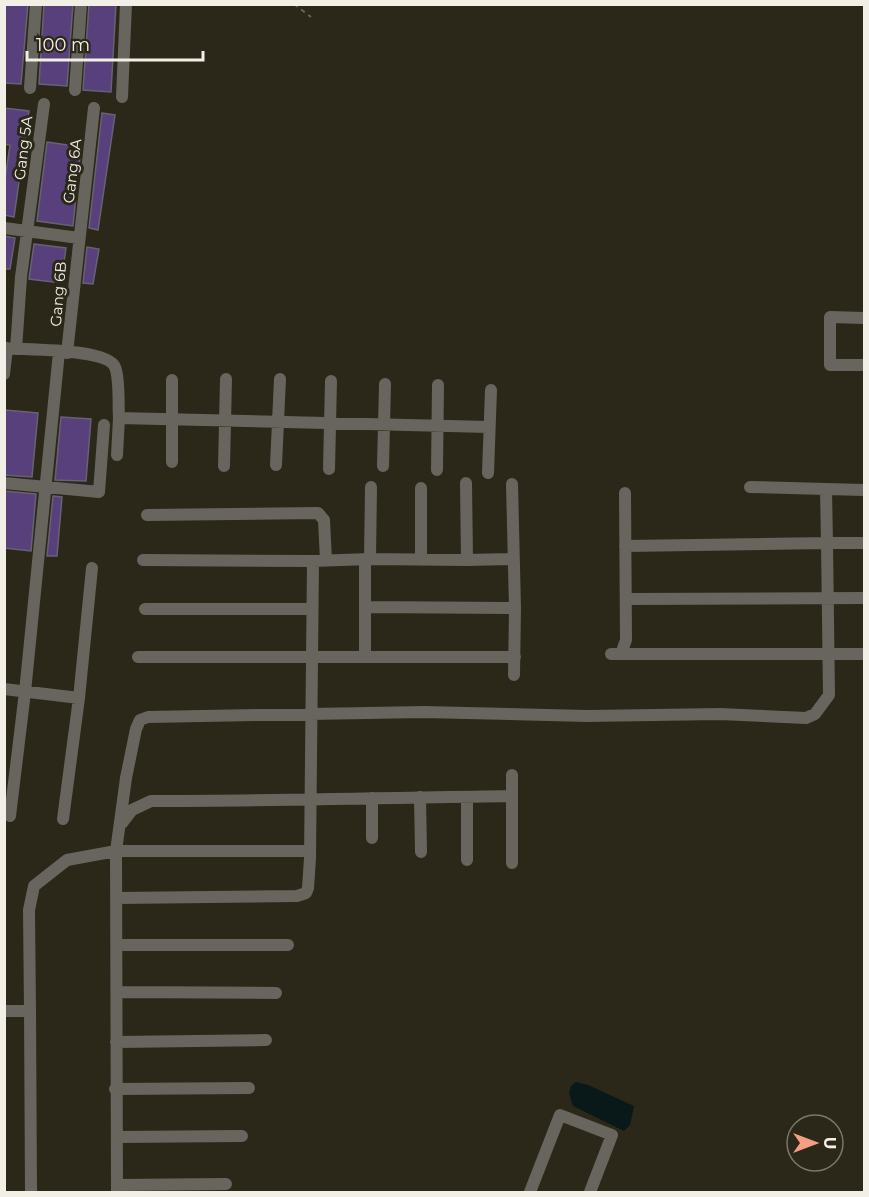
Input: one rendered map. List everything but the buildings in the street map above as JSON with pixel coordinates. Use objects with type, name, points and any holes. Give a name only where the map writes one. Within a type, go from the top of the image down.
[{"type":"street","points":[[30,88],[36,4]]},
{"type":"street","points":[[75,90],[81,4]]},
{"type":"street","points":[[122,97],[126,4]]},
{"type":"street","name":"Gang 5A","points":[[4,374],[28,231],[44,104]]},
{"type":"street","name":"Gang 6A","points":[[79,238],[94,108]]},
{"type":"street","points":[[4,228],[79,238]]},
{"type":"street","name":"Gang 6B","points":[[10,816],[45,487],[79,238]]},
{"type":"street","points":[[864,318],[830,317],[830,365],[864,365]]},
{"type":"street","points":[[9,348],[93,354],[112,362],[116,369],[119,418],[117,454]]},
{"type":"street","points":[[224,466],[226,379]]},
{"type":"street","points":[[276,465],[280,379]]},
{"type":"street","points":[[172,380],[172,462]]},
{"type":"street","points":[[329,469],[331,381]]},
{"type":"street","points":[[383,466],[385,384]]},
{"type":"street","points":[[437,470],[438,385]]},
{"type":"street","points":[[488,473],[491,390]]},
{"type":"street","points":[[119,418],[489,427]]},
{"type":"street","points":[[4,483],[99,492],[104,425]]},
{"type":"street","points":[[466,483],[467,560]]},
{"type":"street","points":[[512,484],[514,675]]},
{"type":"street","points":[[365,657],[371,488]]},
{"type":"street","points":[[421,488],[421,560]]},
{"type":"street","points":[[750,488],[864,490]]},
{"type":"street","points":[[226,1184],[117,1189],[116,851],[126,778],[140,720],[148,717],[424,712],[587,716],[720,714],[806,718],[815,714],[829,695],[826,489]]},
{"type":"street","points":[[626,493],[626,640],[616,654],[864,654]]},
{"type":"street","points":[[117,898],[297,896],[306,893],[308,888],[312,609],[324,520],[318,513],[147,514]]},
{"type":"street","points":[[626,546],[864,543]]},
{"type":"street","points":[[142,560],[513,559]]},
{"type":"street","points":[[63,819],[79,698],[92,568]]},
{"type":"street","points":[[626,599],[864,598]]},
{"type":"street","points":[[365,607],[515,608]]},
{"type":"street","points":[[145,609],[312,609]]},
{"type":"street","points":[[138,657],[515,657]]},
{"type":"street","points":[[4,689],[79,698]]},
{"type":"street","points":[[512,775],[512,863]]},
{"type":"street","points":[[120,826],[132,810],[151,801],[310,801],[512,796]]},
{"type":"street","points":[[420,797],[421,852]]},
{"type":"street","points":[[466,860],[468,797]]},
{"type":"street","points":[[372,798],[372,838]]},
{"type":"street","points":[[31,1192],[29,910],[34,886],[67,860],[116,851],[309,851]]},
{"type":"street","points":[[117,945],[288,945]]},
{"type":"street","points":[[118,992],[276,993]]},
{"type":"street","points":[[4,1011],[30,1011]]},
{"type":"street","points":[[116,1042],[266,1040]]},
{"type":"street","points":[[115,1089],[249,1088]]},
{"type":"street","points":[[530,1192],[560,1115],[612,1135],[590,1192]]},
{"type":"street","points":[[117,1137],[242,1136]]},
{"type":"path","points":[[294,4],[311,17]]},
{"type":"shaded area","points":[[576,1082],[588,1085],[634,1106],[630,1125],[624,1131],[573,1106],[569,1093],[571,1086]]}]
